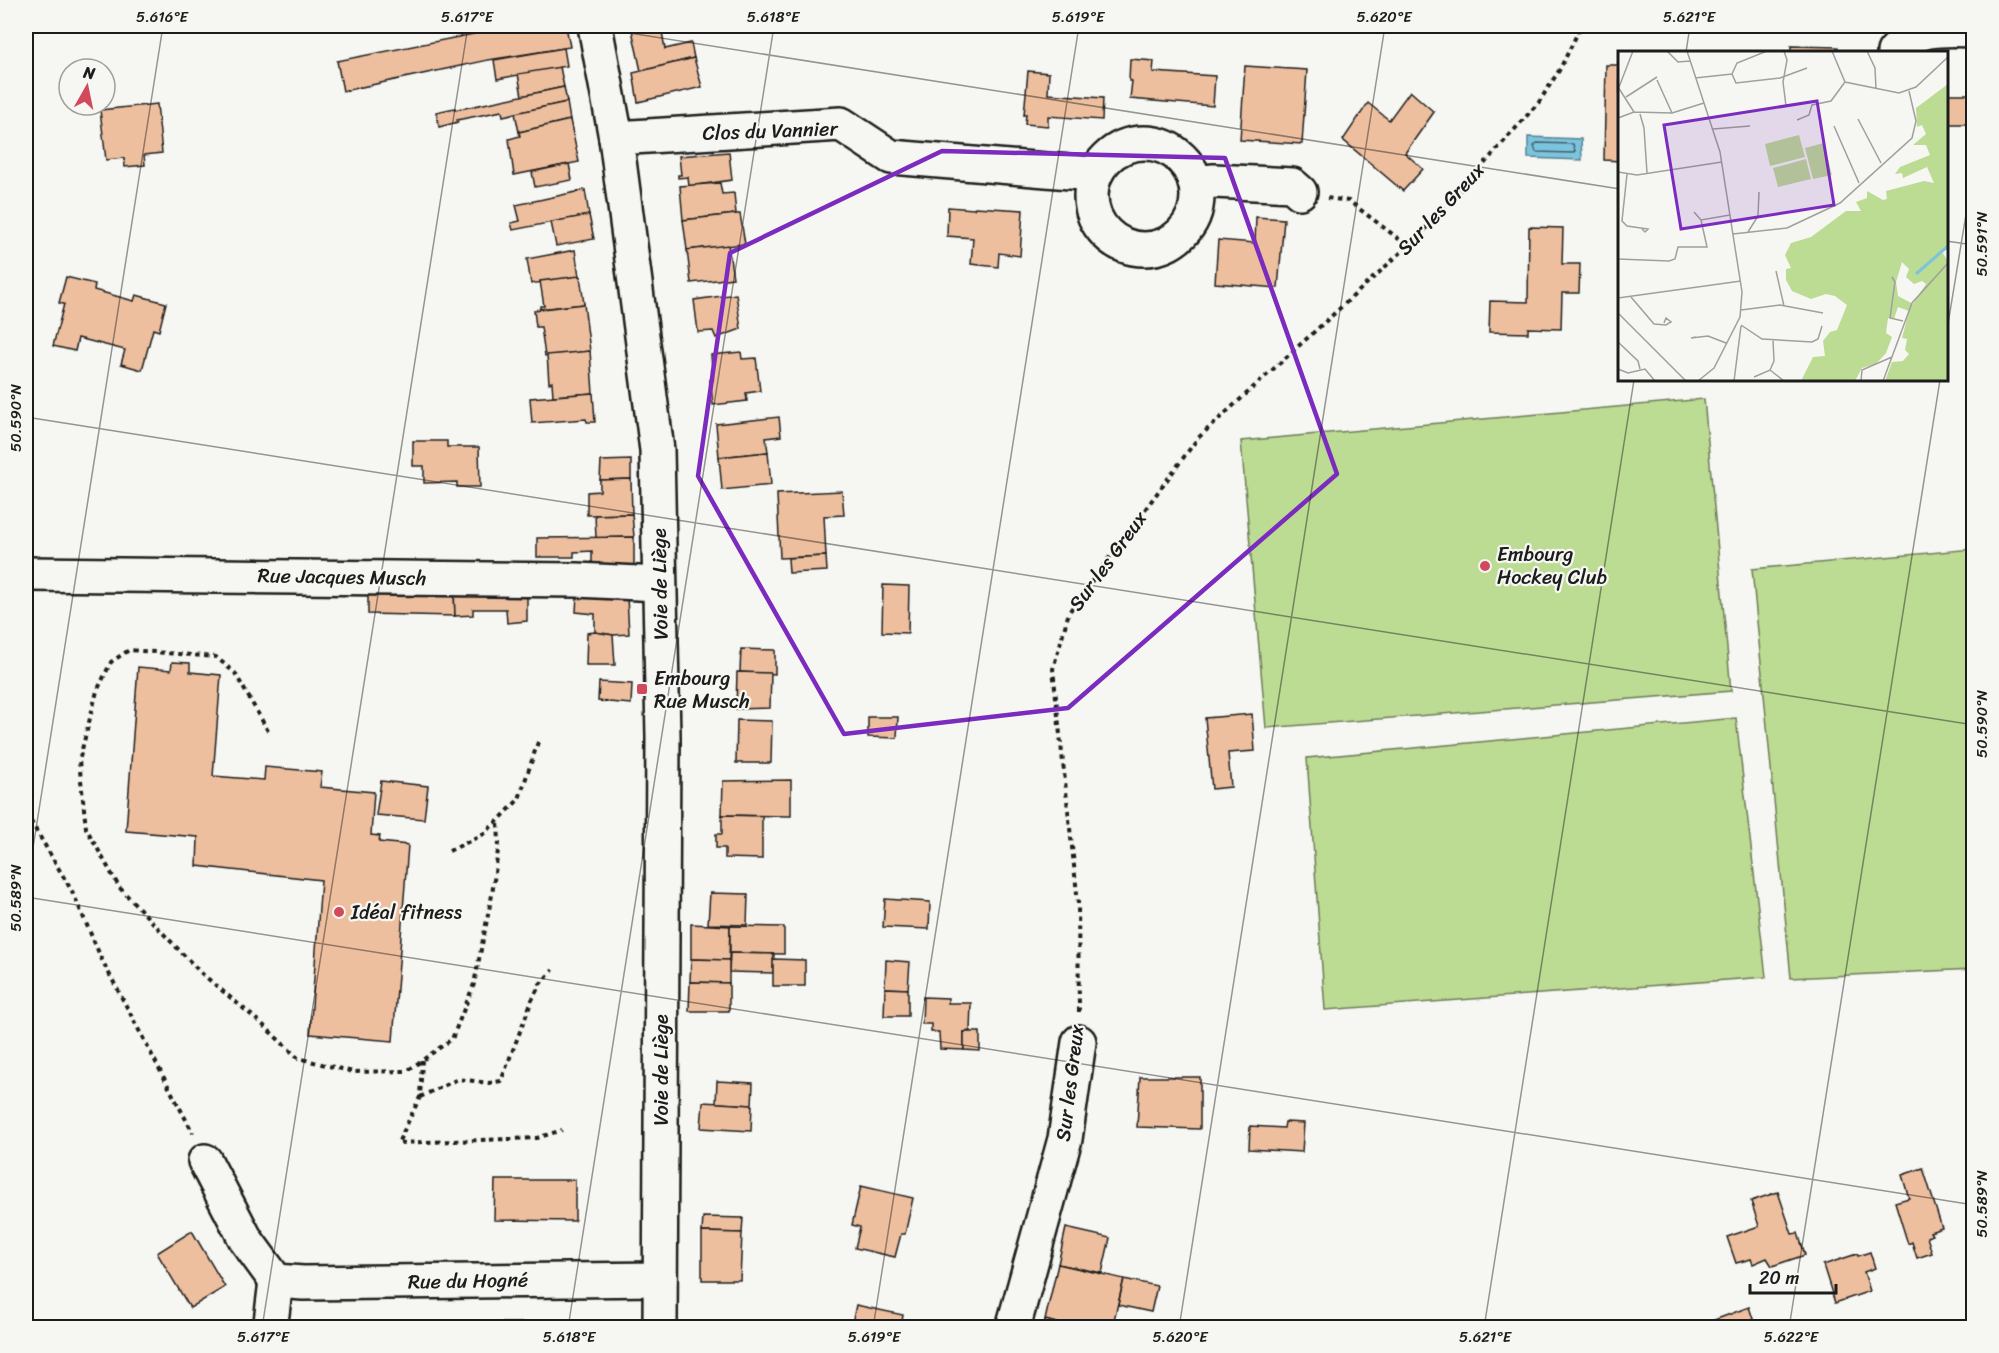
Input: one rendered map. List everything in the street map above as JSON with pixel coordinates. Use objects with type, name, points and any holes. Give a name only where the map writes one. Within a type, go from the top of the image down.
[{"type":"street","name":"Voie de Liège","points":[[595,26],[616,138],[657,450],[663,737],[660,1328]]},
{"type":"street","points":[[1895,51],[1910,38],[1922,32],[1941,29],[1974,30]]},
{"type":"street","name":"Clos du Vannier","points":[[616,138],[841,124],[891,158],[1094,174]]},
{"type":"street","points":[[1141,142],[1156,144],[1174,151],[1183,159],[1193,174],[1198,194],[1195,213],[1189,226],[1176,239],[1152,249],[1133,249],[1120,244],[1105,233],[1097,222],[1090,192],[1094,174],[1099,165],[1112,152],[1123,146],[1141,142]]},
{"type":"street","points":[[1195,183],[1214,181],[1292,185],[1300,192]]},
{"type":"street","name":"Rue Jacques Musch","points":[[26,574],[577,580],[659,584]]},
{"type":"street","name":"Sur les Greux","points":[[1013,1328],[1065,1139],[1079,1042]]},
{"type":"street","points":[[205,1161],[246,1240],[276,1281],[272,1328]]},
{"type":"street","name":"Rue du Hogné","points":[[276,1281],[303,1283],[660,1279]]},
{"type":"path","name":"Sur les Greux","points":[[1079,1042],[1078,903],[1053,669],[1069,612],[1198,438],[1408,246],[1437,217],[1539,102],[1560,69],[1581,26]]},
{"type":"path","points":[[1300,192],[1349,201],[1408,246]]},
{"type":"path","points":[[268,731],[235,673],[216,657],[129,650],[111,662],[97,692],[79,762],[86,828],[119,887],[200,972],[262,1024],[298,1058],[353,1072],[407,1071],[452,1039],[474,984],[492,895],[499,843],[498,821]]},
{"type":"path","points":[[449,851],[482,835],[519,799],[539,739]]},
{"type":"path","points":[[26,813],[73,893],[102,960],[185,1117],[205,1161]]},
{"type":"path","points":[[420,1097],[458,1079],[489,1083],[501,1081],[532,1000],[540,984],[553,970]]},
{"type":"path","points":[[422,1060],[420,1097],[398,1143],[537,1138],[562,1130]]},
{"type":"highlighted area","points":[[942,151],[1225,158],[1337,474],[1068,708],[844,734],[698,476],[730,253]]},
{"type":"green space","name":"Embourg Hockey Club","points":[[1704,399],[1731,691],[1266,728],[1241,441]]},
{"type":"green space","points":[[1973,549],[1973,969],[1791,978],[1752,569]]},
{"type":"green space","points":[[1736,718],[1766,977],[1325,1010],[1307,758]]},
{"type":"water","points":[[1528,137],[1581,139],[1582,160],[1528,158]]},
{"type":"building","points":[[514,26],[566,26],[570,47],[488,60],[343,91],[337,61]]},
{"type":"building","points":[[661,26],[665,49],[691,43],[694,58],[641,71],[632,30]]},
{"type":"building","points":[[1791,46],[1838,47],[1838,51],[1791,51]]},
{"type":"building","points":[[564,48],[567,66],[497,79],[494,60]]},
{"type":"building","points":[[694,58],[702,87],[638,102],[633,73]]},
{"type":"building","points":[[1130,59],[1154,61],[1153,72],[1215,76],[1213,106],[1130,99],[1132,81],[1129,81]]},
{"type":"building","points":[[1606,65],[1618,65],[1618,161],[1604,160]]},
{"type":"building","points":[[1245,66],[1307,70],[1302,144],[1240,140]]},
{"type":"building","points":[[560,67],[564,87],[522,96],[518,74]]},
{"type":"building","points":[[1028,71],[1049,73],[1048,94],[1103,98],[1102,120],[1048,116],[1048,126],[1025,124]]},
{"type":"building","points":[[564,87],[567,102],[503,116],[502,111],[457,120],[458,122],[439,127],[436,112]]},
{"type":"building","points":[[1410,91],[1434,112],[1405,153],[1423,169],[1403,191],[1343,140],[1368,103],[1389,120]]},
{"type":"building","points":[[1948,94],[1974,94],[1974,124],[1948,124]]},
{"type":"building","points":[[567,102],[570,120],[519,132],[515,113]]},
{"type":"building","points":[[157,104],[162,153],[144,155],[145,165],[125,167],[124,158],[106,160],[101,117],[117,117],[117,108]]},
{"type":"building","points":[[570,120],[579,162],[514,175],[509,139],[520,136],[519,132]]},
{"type":"building","points":[[729,152],[732,180],[689,186],[688,177],[678,178],[678,175],[681,175],[679,156]]},
{"type":"building","points":[[569,164],[572,180],[535,187],[532,172]]},
{"type":"building","points":[[720,183],[722,194],[734,193],[736,214],[683,220],[680,186]]},
{"type":"building","points":[[585,190],[589,215],[513,230],[511,223],[520,221],[516,205]]},
{"type":"building","points":[[948,207],[1023,210],[1020,256],[999,253],[998,267],[971,264],[973,238],[947,236]]},
{"type":"building","points":[[740,214],[745,244],[687,250],[683,220]]},
{"type":"building","points":[[589,215],[594,239],[556,246],[551,222]]},
{"type":"building","points":[[1256,217],[1284,219],[1278,288],[1215,283],[1218,240],[1255,243]]},
{"type":"building","points":[[1529,227],[1563,228],[1562,264],[1580,264],[1579,293],[1562,293],[1561,329],[1528,328],[1528,333],[1489,332],[1490,301],[1528,302]]},
{"type":"building","points":[[728,245],[733,278],[691,283],[687,250]]},
{"type":"building","points":[[575,250],[579,276],[531,284],[527,259]]},
{"type":"building","points":[[580,276],[584,304],[540,309],[540,306],[544,306],[540,281]]},
{"type":"building","points":[[66,277],[95,284],[94,290],[134,301],[136,295],[166,303],[159,331],[153,329],[142,370],[121,364],[125,350],[78,338],[75,351],[53,346],[64,304],[59,303]]},
{"type":"building","points":[[736,294],[741,329],[716,338],[713,331],[698,332],[694,300]]},
{"type":"building","points":[[584,304],[590,351],[545,356],[541,327],[536,327],[534,310]]},
{"type":"building","points":[[590,351],[593,393],[553,396],[552,382],[549,383],[547,355]]},
{"type":"building","points":[[741,352],[742,359],[756,358],[760,391],[746,393],[747,401],[713,405],[710,380],[713,380],[711,355]]},
{"type":"building","points":[[593,393],[595,422],[587,422],[586,419],[532,423],[530,398]]},
{"type":"building","points":[[779,417],[781,436],[766,438],[768,452],[719,457],[716,424]]},
{"type":"building","points":[[413,441],[447,441],[447,447],[479,447],[480,487],[457,487],[457,482],[424,483],[424,466],[413,466]]},
{"type":"building","points":[[768,452],[771,485],[722,490],[719,457]]},
{"type":"building","points":[[631,460],[631,479],[600,480],[601,461]]},
{"type":"building","points":[[631,479],[632,514],[587,515],[587,492],[600,491],[600,480]]},
{"type":"building","points":[[842,491],[844,515],[824,516],[826,556],[780,558],[777,494]]},
{"type":"building","points":[[632,514],[634,537],[596,538],[595,515]]},
{"type":"building","points":[[634,537],[634,565],[592,571],[592,551],[574,552],[574,557],[537,557],[537,538]]},
{"type":"building","points":[[826,556],[827,571],[789,573],[788,558]]},
{"type":"building","points":[[883,585],[909,586],[908,633],[882,632]]},
{"type":"building","points":[[368,588],[454,590],[455,616],[368,614]]},
{"type":"building","points":[[454,590],[527,590],[527,621],[507,623],[506,609],[473,609],[473,615],[455,616]]},
{"type":"building","points":[[577,595],[627,597],[629,634],[613,635],[595,632],[595,614],[576,612]]},
{"type":"building","points":[[587,633],[613,635],[615,665],[586,665]]},
{"type":"building","points":[[741,649],[775,650],[775,674],[740,672]]},
{"type":"building","points":[[172,662],[190,663],[190,672],[221,675],[213,776],[264,780],[265,767],[322,772],[320,787],[374,792],[371,835],[380,836],[379,842],[408,845],[393,1041],[310,1034],[321,880],[197,866],[198,837],[126,831],[138,667],[171,670]]},
{"type":"building","points":[[737,672],[771,673],[770,708],[736,709]]},
{"type":"building","points":[[599,682],[632,684],[631,704],[598,701]]},
{"type":"building","points":[[1252,714],[1255,751],[1228,753],[1231,787],[1212,789],[1205,718]]},
{"type":"building","points":[[868,717],[898,717],[897,738],[868,737]]},
{"type":"building","points":[[737,720],[772,721],[771,763],[736,763]]},
{"type":"building","points":[[791,780],[791,816],[722,815],[723,781]]},
{"type":"building","points":[[381,781],[428,786],[424,819],[376,815]]},
{"type":"building","points":[[722,815],[762,816],[762,859],[725,858],[725,848],[716,848],[716,834],[722,834]]},
{"type":"building","points":[[710,893],[748,894],[747,925],[708,924]]},
{"type":"building","points":[[885,899],[930,902],[929,929],[883,927]]},
{"type":"building","points":[[691,924],[730,926],[729,960],[691,959]]},
{"type":"building","points":[[730,926],[784,927],[784,954],[730,953]]},
{"type":"building","points":[[730,953],[774,954],[773,973],[729,972]]},
{"type":"building","points":[[691,959],[729,960],[729,983],[690,982]]},
{"type":"building","points":[[773,959],[805,960],[805,986],[773,986]]},
{"type":"building","points":[[886,960],[910,962],[908,989],[885,988]]},
{"type":"building","points":[[690,982],[729,983],[729,1011],[689,1011]]},
{"type":"building","points":[[885,988],[908,989],[908,1016],[884,1016]]},
{"type":"building","points":[[923,997],[948,998],[948,1003],[971,1003],[970,1031],[964,1032],[964,1050],[940,1049],[939,1032],[931,1032],[931,1024],[922,1024]]},
{"type":"building","points":[[964,1032],[980,1032],[980,1051],[964,1050]]},
{"type":"building","points":[[1140,1077],[1200,1077],[1200,1129],[1137,1127]]},
{"type":"building","points":[[717,1081],[753,1083],[752,1105],[716,1103]]},
{"type":"building","points":[[703,1102],[752,1105],[751,1131],[701,1128]]},
{"type":"building","points":[[1285,1122],[1304,1123],[1302,1152],[1249,1149],[1250,1126],[1284,1128]]},
{"type":"building","points":[[1923,1168],[1942,1228],[1930,1232],[1932,1235],[1927,1237],[1932,1253],[1917,1258],[1912,1242],[1908,1244],[1895,1202],[1909,1198],[1902,1175]]},
{"type":"building","points":[[495,1180],[575,1180],[575,1221],[494,1220]]},
{"type":"building","points":[[861,1186],[913,1198],[905,1234],[901,1234],[895,1257],[855,1248],[860,1227],[852,1225]]},
{"type":"building","points":[[1778,1192],[1792,1234],[1798,1233],[1805,1255],[1772,1266],[1767,1258],[1753,1264],[1751,1259],[1736,1263],[1727,1237],[1759,1226],[1751,1201]]},
{"type":"building","points":[[703,1217],[743,1218],[742,1233],[702,1232]]},
{"type":"building","points":[[1066,1228],[1110,1238],[1102,1273],[1058,1264]]},
{"type":"building","points":[[192,1231],[225,1287],[190,1308],[157,1253]]},
{"type":"building","points":[[702,1232],[742,1233],[740,1280],[702,1280]]},
{"type":"building","points":[[1870,1252],[1875,1268],[1864,1272],[1870,1291],[1835,1303],[1823,1265]]},
{"type":"building","points":[[1058,1264],[1124,1279],[1112,1328],[1075,1328],[1045,1320]]},
{"type":"building","points":[[1124,1279],[1157,1286],[1151,1312],[1118,1305]]},
{"type":"building","points":[[856,1305],[903,1315],[901,1328],[851,1328]]},
{"type":"building","points":[[1749,1307],[1756,1328],[1711,1328],[1709,1322]]},
{"type":"building","points":[[1045,1320],[1074,1328],[1043,1328]]},
{"type":"building","points":[[493,1323],[527,1323],[527,1328],[493,1328]]},
{"type":"place","name":"Embourg Hockey Club","points":[[1485,566]]},
{"type":"place","name":"Embourg Rue Musch","points":[[642,689]]},
{"type":"place","name":"Idéal fitness","points":[[339,912]]}]
